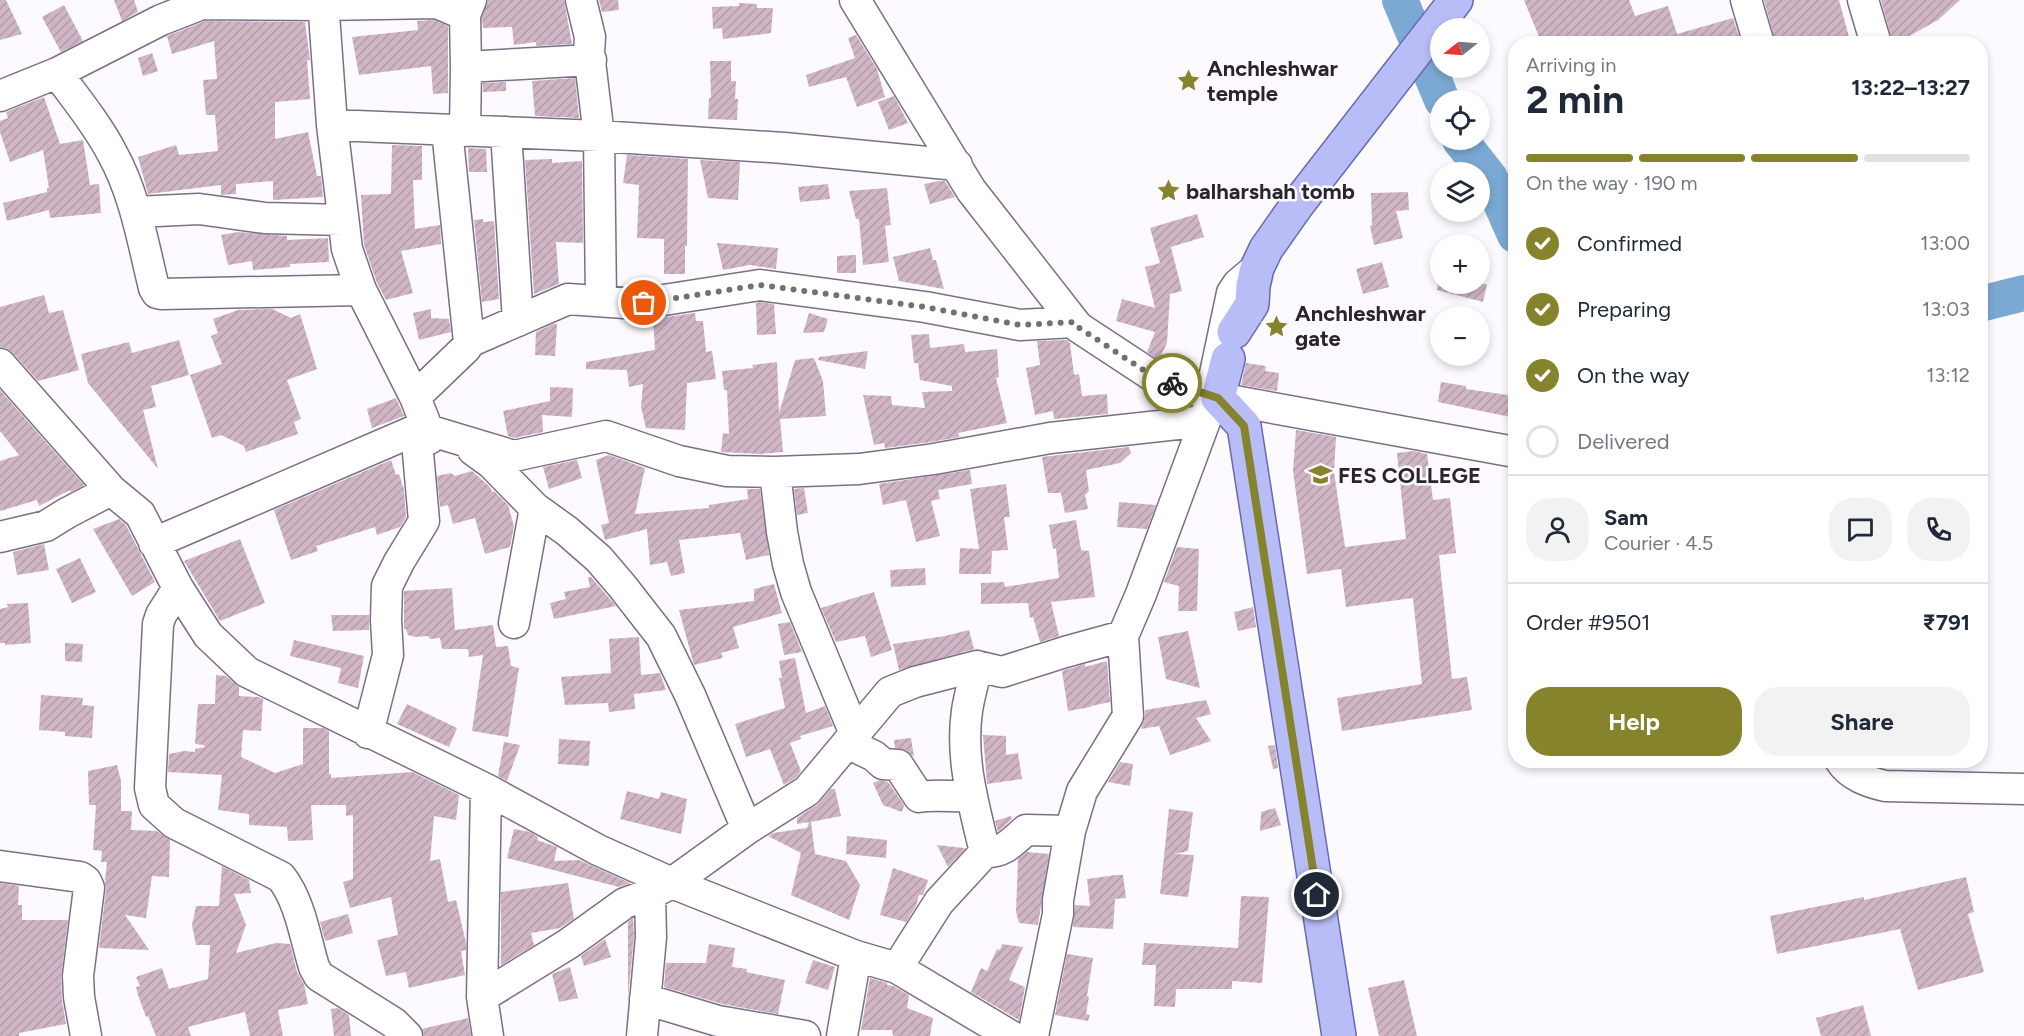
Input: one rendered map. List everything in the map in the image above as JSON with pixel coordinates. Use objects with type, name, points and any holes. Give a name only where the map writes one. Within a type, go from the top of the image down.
[{"type":"main road","points":[[1339,1036],[1244,426],[1211,405],[1231,346],[1252,304],[1257,268],[1266,249],[1344,143],[1456,0]]},
{"type":"street","points":[[581,0],[590,37],[589,53],[599,136],[601,300]]},
{"type":"street","points":[[855,0],[971,190],[1078,327],[1151,375],[1211,405],[1508,451]]},
{"type":"street","points":[[1746,0],[1757,36]]},
{"type":"street","points":[[1863,0],[1873,36]]},
{"type":"street","points":[[323,2],[332,125],[347,249],[361,290],[414,397],[424,434],[424,520],[387,586],[388,655],[368,733]]},
{"type":"street","points":[[0,96],[57,73],[161,20],[202,4],[436,3],[468,8],[466,67],[456,131],[469,342],[466,348],[414,397]]},
{"type":"street","points":[[466,67],[591,60]]},
{"type":"street","points":[[57,73],[95,125],[112,152],[123,176],[136,212],[157,293],[361,290]]},
{"type":"street","points":[[332,125],[599,136],[784,148],[957,165]]},
{"type":"street","points":[[506,132],[518,321]]},
{"type":"street","points":[[136,212],[199,209],[265,218],[343,220]]},
{"type":"street","points":[[1033,1036],[1058,914],[1071,831],[1085,785],[1128,716],[1124,636],[1211,405],[1232,293],[1238,284],[1257,268]]},
{"type":"street","points":[[469,342],[568,299],[638,304],[760,285],[925,307],[1020,325],[1074,322]]},
{"type":"street","points":[[0,364],[111,490],[140,514],[178,588],[208,635],[247,672],[486,789],[598,850],[661,888],[897,968],[1011,1036]]},
{"type":"street","points":[[154,543],[424,434],[514,456],[606,436],[679,460],[727,471],[859,469],[934,459],[1050,438],[1211,405]]},
{"type":"street","points":[[424,434],[473,450],[507,478],[535,508],[567,531],[599,559],[622,585],[661,636],[690,695],[747,829]]},
{"type":"street","points":[[775,472],[788,564],[796,592],[851,739],[883,764],[898,765],[919,797],[929,795],[935,797],[971,796]]},
{"type":"street","points":[[0,537],[46,526],[111,490]]},
{"type":"street","points":[[514,623],[535,508]]},
{"type":"street","points":[[178,588],[158,624],[150,788],[154,805],[174,823],[281,877],[294,899],[314,967],[319,976],[394,1023],[407,1036]]},
{"type":"street","points":[[482,997],[568,944],[626,903],[661,888],[807,791],[890,692],[915,682],[977,666],[1002,672],[1065,651],[1124,636]]},
{"type":"street","points":[[977,666],[967,712],[966,755],[971,796],[985,852]]},
{"type":"street","points":[[1847,768],[1864,781],[1885,786],[2024,789]]},
{"type":"street","points":[[486,789],[482,997],[488,1036]]},
{"type":"street","points":[[985,852],[995,853],[1026,830],[1071,831]]},
{"type":"street","points":[[897,968],[939,902],[985,852]]},
{"type":"street","points":[[0,866],[80,877],[86,881],[89,888],[78,987],[86,1036]]},
{"type":"street","points":[[642,1036],[651,937],[661,888]]},
{"type":"street","points":[[842,1036],[856,956]]},
{"type":"street","points":[[645,999],[718,1021],[805,1036]]},
{"type":"building","points":[[0,0],[6,0],[22,34],[0,40]]},
{"type":"building","points":[[114,0],[134,0],[138,12],[122,21]]},
{"type":"building","points":[[488,0],[564,0],[572,44],[536,46],[536,42],[514,45],[512,27],[483,28],[482,18]]},
{"type":"building","points":[[599,0],[618,0],[619,10],[602,12]]},
{"type":"building","points":[[1524,0],[1629,0],[1635,16],[1668,6],[1677,34],[1733,18],[1739,36],[1539,36]]},
{"type":"building","points":[[1764,0],[1839,0],[1849,36],[1774,36]]},
{"type":"building","points":[[1881,0],[1960,0],[1938,20],[1909,36],[1891,36]]},
{"type":"building","points":[[739,3],[757,4],[757,8],[773,8],[771,33],[723,39],[722,28],[713,29],[712,7],[739,6]]},
{"type":"building","points":[[64,5],[83,41],[61,52],[42,17]]},
{"type":"building","points":[[434,20],[448,26],[448,93],[433,94],[431,66],[359,75],[352,37],[418,30],[417,21]]},
{"type":"building","points":[[205,21],[305,22],[310,60],[307,60],[310,99],[275,102],[275,139],[308,132],[317,176],[321,176],[323,197],[273,200],[273,181],[236,184],[236,194],[221,195],[221,185],[148,194],[138,157],[176,145],[179,155],[218,151],[215,115],[206,115],[203,80],[217,79],[214,41],[172,54],[167,36]]},
{"type":"building","points":[[856,35],[877,69],[885,97],[857,107],[846,77],[809,87],[806,75],[855,58],[848,38]]},
{"type":"building","points":[[152,53],[158,71],[143,76],[138,58]]},
{"type":"building","points":[[710,61],[731,61],[731,81],[736,81],[735,99],[738,99],[737,120],[708,119],[709,98],[711,98]]},
{"type":"building","points":[[575,78],[579,118],[535,116],[532,81]]},
{"type":"building","points":[[506,82],[506,91],[483,92],[483,83]]},
{"type":"building","points":[[894,96],[908,123],[889,130],[878,102]]},
{"type":"building","points":[[44,97],[60,144],[83,140],[90,185],[99,184],[101,213],[50,218],[49,210],[7,221],[3,203],[47,192],[49,188],[43,150],[10,162],[0,132],[0,121],[8,118],[6,112]]},
{"type":"building","points":[[392,145],[422,146],[422,180],[413,180],[415,229],[440,225],[441,244],[401,251],[413,293],[386,300],[377,283],[364,245],[361,195],[391,194]]},
{"type":"building","points":[[468,148],[486,149],[487,172],[469,172]]},
{"type":"building","points":[[627,155],[688,159],[685,274],[664,274],[664,239],[637,238],[639,185],[623,183]]},
{"type":"building","points":[[552,159],[552,163],[582,161],[583,243],[556,242],[559,284],[534,294],[525,160]]},
{"type":"building","points":[[700,160],[740,162],[738,200],[708,198]]},
{"type":"building","points":[[945,181],[955,197],[930,204],[924,184]]},
{"type":"building","points":[[828,184],[830,199],[800,202],[798,187]]},
{"type":"building","points":[[887,188],[891,225],[885,226],[889,262],[863,265],[859,219],[856,219],[849,191]]},
{"type":"building","points":[[1408,192],[1409,210],[1396,211],[1403,238],[1374,245],[1370,226],[1372,225],[1371,193]]},
{"type":"building","points":[[1197,214],[1204,237],[1171,247],[1182,291],[1170,294],[1167,343],[1159,360],[1147,352],[1155,332],[1116,321],[1122,299],[1155,308],[1145,267],[1160,263],[1150,228]]},
{"type":"building","points":[[483,219],[483,222],[494,221],[499,299],[482,302],[474,220]]},
{"type":"building","points":[[238,232],[287,236],[287,240],[328,238],[329,262],[290,264],[290,267],[253,270],[252,261],[228,265],[221,235]]},
{"type":"building","points":[[717,243],[778,248],[776,269],[750,265],[723,270]]},
{"type":"building","points":[[930,248],[933,260],[936,260],[944,289],[899,281],[893,257]]},
{"type":"building","points":[[856,255],[856,273],[837,273],[837,256]]},
{"type":"building","points":[[1382,262],[1389,287],[1363,294],[1356,269]]},
{"type":"building","points":[[1452,294],[1485,294],[1483,302]]},
{"type":"building","points":[[44,295],[49,313],[63,310],[79,370],[38,381],[13,353],[0,347],[0,307]]},
{"type":"building","points":[[756,303],[774,304],[776,334],[757,335]]},
{"type":"building","points":[[272,309],[291,318],[300,314],[317,369],[287,380],[301,419],[294,422],[298,434],[246,452],[244,446],[221,435],[212,438],[190,375],[222,364],[211,336],[218,333],[213,319],[238,310]]},
{"type":"building","points":[[431,309],[431,318],[449,319],[451,332],[419,340],[413,313]]},
{"type":"building","points":[[695,313],[696,321],[703,321],[706,352],[712,351],[716,379],[687,383],[685,430],[646,428],[641,407],[643,384],[629,387],[627,370],[586,369],[586,362],[654,350],[653,319]]},
{"type":"building","points":[[809,313],[828,319],[824,332],[803,333]]},
{"type":"building","points":[[557,324],[555,356],[535,355],[536,332]]},
{"type":"building","points":[[929,334],[930,348],[964,344],[965,352],[997,349],[999,377],[996,378],[1007,423],[958,433],[959,437],[931,442],[885,448],[884,443],[874,445],[863,395],[891,396],[892,405],[925,408],[922,392],[952,391],[952,386],[920,380],[918,363],[914,363],[911,335]]},
{"type":"building","points":[[179,340],[189,375],[151,386],[156,407],[143,410],[158,469],[88,383],[81,354],[129,342],[132,353]]},
{"type":"building","points":[[1067,340],[1070,343],[1074,375],[1079,374],[1082,396],[1107,394],[1108,414],[1054,419],[1053,411],[1035,415],[1026,368],[1040,365],[1037,341]]},
{"type":"building","points":[[868,351],[865,369],[818,360],[819,357]]},
{"type":"building","points":[[814,358],[823,381],[826,416],[780,419],[783,452],[760,454],[721,452],[723,433],[729,434],[727,390],[724,390],[722,371],[753,368],[752,365],[777,362],[779,413],[795,360]]},
{"type":"building","points":[[1246,363],[1266,366],[1265,371],[1279,373],[1277,391],[1241,385]]},
{"type":"building","points":[[1441,382],[1466,386],[1466,389],[1508,395],[1508,417],[1438,402]]},
{"type":"building","points":[[550,387],[573,388],[572,417],[542,415],[543,432],[514,438],[508,436],[503,411],[550,401]]},
{"type":"building","points":[[0,390],[84,485],[39,506],[37,500],[0,511],[0,461],[19,455],[0,431]]},
{"type":"building","points":[[396,398],[404,416],[372,428],[367,409]]},
{"type":"building","points":[[1296,430],[1336,437],[1334,472],[1345,547],[1406,539],[1397,453],[1414,451],[1427,454],[1433,500],[1450,498],[1456,553],[1439,555],[1452,679],[1467,677],[1472,710],[1342,731],[1337,698],[1422,684],[1413,598],[1346,607],[1341,569],[1307,574],[1293,471]]},
{"type":"building","points":[[1129,447],[1131,453],[1120,463],[1086,470],[1089,491],[1085,495],[1088,509],[1065,513],[1061,493],[1048,493],[1042,457]]},
{"type":"building","points":[[609,455],[645,468],[635,514],[709,508],[709,505],[748,499],[747,489],[760,489],[769,555],[746,560],[740,533],[679,540],[685,573],[671,576],[667,562],[650,565],[647,529],[605,540],[601,525],[609,523],[596,460]]},
{"type":"building","points":[[391,460],[404,490],[406,517],[400,527],[377,535],[375,527],[316,546],[318,551],[291,560],[274,510]]},
{"type":"building","points":[[577,460],[582,478],[549,489],[543,467]]},
{"type":"building","points":[[970,470],[972,484],[938,490],[940,499],[931,501],[940,536],[916,542],[906,500],[883,505],[879,484]]},
{"type":"building","points":[[472,471],[508,505],[514,526],[510,547],[485,554],[475,518],[453,524],[448,505],[440,507],[437,476],[451,473],[455,476]]},
{"type":"building","points":[[1006,484],[1010,517],[1004,517],[1008,550],[992,551],[991,574],[959,574],[960,548],[979,549],[970,489]]},
{"type":"building","points":[[804,488],[808,513],[797,515],[794,489]]},
{"type":"building","points":[[1119,502],[1156,505],[1147,529],[1117,527]]},
{"type":"building","points":[[119,519],[126,525],[155,582],[132,596],[93,529]]},
{"type":"building","points":[[1076,520],[1081,550],[1089,551],[1095,597],[1051,602],[1059,636],[1040,642],[1033,617],[1030,618],[1028,603],[981,604],[981,583],[1004,582],[1005,587],[1059,578],[1056,548],[1053,549],[1049,525]]},
{"type":"building","points":[[240,539],[265,603],[220,621],[184,561]]},
{"type":"building","points":[[44,544],[49,570],[17,575],[13,552]]},
{"type":"building","points":[[1177,547],[1199,549],[1197,611],[1178,611],[1179,586],[1164,582]]},
{"type":"building","points":[[80,558],[96,592],[72,603],[56,569]]},
{"type":"building","points":[[925,568],[926,585],[891,587],[890,570]]},
{"type":"building","points":[[588,577],[591,577],[616,606],[554,619],[550,603],[566,599],[564,592],[590,587]]},
{"type":"building","points":[[774,584],[782,613],[733,627],[739,648],[721,653],[723,658],[694,665],[679,610],[754,601],[754,589]]},
{"type":"building","points":[[452,588],[455,630],[493,625],[496,647],[508,646],[511,666],[519,668],[508,737],[472,731],[483,655],[469,657],[468,649],[442,649],[440,638],[415,637],[408,635],[404,629],[404,591]]},
{"type":"building","points":[[874,592],[892,650],[871,657],[865,636],[836,642],[821,608]]},
{"type":"building","points":[[28,603],[31,643],[5,645],[5,643],[0,643],[0,609],[8,607],[7,604]]},
{"type":"building","points":[[1253,607],[1256,627],[1238,631],[1234,612]]},
{"type":"building","points":[[331,615],[369,615],[369,630],[333,631]]},
{"type":"building","points":[[790,622],[802,652],[784,655],[778,624]]},
{"type":"building","points":[[969,630],[974,649],[899,670],[893,644]]},
{"type":"building","points":[[1188,631],[1200,688],[1166,679],[1158,637]]},
{"type":"building","points":[[639,637],[641,675],[660,673],[666,690],[634,694],[635,709],[609,712],[608,703],[565,705],[561,677],[611,673],[609,639]]},
{"type":"building","points":[[294,640],[364,656],[358,688],[338,683],[341,668],[290,656]]},
{"type":"building","points":[[65,643],[83,644],[82,662],[65,661]]},
{"type":"building","points":[[795,658],[806,713],[825,706],[833,726],[800,736],[801,739],[790,743],[801,771],[796,778],[784,785],[770,749],[746,757],[735,724],[785,708],[779,678],[782,678],[779,661]]},
{"type":"building","points":[[1107,661],[1110,702],[1068,711],[1062,671],[1085,664],[1085,667]]},
{"type":"building","points":[[216,675],[226,676],[239,687],[239,696],[263,699],[261,731],[243,730],[241,757],[275,773],[303,764],[303,728],[323,728],[329,731],[329,774],[331,778],[412,772],[459,795],[456,820],[434,816],[430,861],[440,859],[448,902],[456,900],[466,943],[466,950],[461,951],[465,975],[409,988],[406,972],[386,976],[377,940],[398,935],[391,897],[350,908],[343,882],[353,879],[353,815],[346,816],[346,805],[311,805],[313,840],[288,841],[287,827],[249,825],[249,814],[218,810],[222,775],[168,772],[169,754],[184,751],[195,752],[195,749],[205,747],[195,744],[198,704],[215,704]]},
{"type":"building","points":[[41,695],[83,698],[82,705],[94,706],[92,738],[65,736],[65,732],[39,730]]},
{"type":"building","points":[[1206,700],[1211,714],[1196,718],[1211,741],[1170,755],[1159,726],[1141,729],[1145,710]]},
{"type":"building","points":[[407,704],[457,728],[449,747],[397,724]]},
{"type":"building","points":[[983,735],[1006,736],[1006,755],[1018,753],[1022,779],[987,784]]},
{"type":"building","points":[[911,738],[914,757],[906,750],[895,748],[894,740]]},
{"type":"building","points":[[559,739],[590,741],[589,766],[558,764]]},
{"type":"building","points":[[504,742],[520,745],[507,781],[498,776]]},
{"type":"building","points":[[1275,745],[1278,768],[1273,769],[1268,746]]},
{"type":"building","points":[[1120,762],[1133,764],[1130,786],[1108,782]]},
{"type":"building","points":[[117,765],[121,781],[121,811],[132,811],[131,830],[157,831],[170,840],[169,877],[152,876],[146,918],[125,915],[149,950],[99,948],[107,862],[101,862],[102,851],[93,850],[96,805],[89,805],[88,771]]},
{"type":"building","points":[[880,780],[888,782],[904,805],[902,812],[883,805],[873,783]]},
{"type":"building","points":[[831,789],[835,789],[841,816],[811,822],[815,854],[846,861],[860,885],[849,920],[791,895],[801,853],[768,836],[773,833],[807,828],[809,822],[797,824],[797,818],[817,805]]},
{"type":"building","points":[[627,791],[659,799],[661,792],[687,799],[681,834],[620,819]]},
{"type":"building","points":[[1275,808],[1281,825],[1260,831],[1261,812]]},
{"type":"building","points":[[1169,809],[1193,812],[1188,851],[1175,854],[1194,855],[1188,897],[1160,894]]},
{"type":"building","points":[[1011,816],[1012,819],[998,832],[995,821]]},
{"type":"building","points":[[514,829],[530,832],[538,837],[537,840],[557,847],[554,861],[579,860],[630,883],[619,887],[507,858]]},
{"type":"building","points":[[847,836],[887,840],[886,858],[846,854]]},
{"type":"building","points":[[937,845],[964,848],[965,849],[948,867]]},
{"type":"building","points":[[1027,852],[1049,854],[1038,925],[1019,923],[1016,912],[1018,859]]},
{"type":"building","points":[[222,866],[249,880],[251,893],[234,894],[246,925],[236,953],[276,943],[290,944],[297,972],[304,984],[308,1004],[278,1010],[283,1036],[250,1036],[245,1012],[188,1027],[191,1036],[156,1036],[138,995],[136,987],[140,986],[136,977],[162,968],[169,989],[208,979],[210,945],[196,945],[192,925],[196,906],[219,906]]},
{"type":"building","points":[[893,868],[928,880],[923,895],[919,895],[916,906],[906,922],[880,915]]},
{"type":"building","points":[[1123,875],[1126,898],[1115,899],[1113,929],[1073,927],[1075,905],[1090,906],[1087,879]]},
{"type":"building","points":[[1966,877],[1974,912],[1968,914],[1984,972],[1918,990],[1900,929],[1777,954],[1770,916],[1864,897],[1864,900]]},
{"type":"building","points":[[0,883],[19,886],[18,905],[22,905],[22,920],[68,920],[61,977],[66,1024],[19,1033],[19,1036],[0,1036]]},
{"type":"building","points":[[568,883],[574,919],[560,928],[531,933],[534,945],[501,965],[501,892]]},
{"type":"building","points":[[1241,896],[1269,897],[1262,983],[1232,981],[1232,989],[1176,989],[1175,1007],[1154,1006],[1156,965],[1142,965],[1144,943],[1238,948]]},
{"type":"building","points":[[348,914],[353,933],[325,941],[320,922]]},
{"type":"building","points":[[633,918],[634,936],[628,998],[628,922]]},
{"type":"building","points":[[605,939],[611,957],[584,966],[581,956]]},
{"type":"building","points":[[709,944],[735,948],[732,967],[785,980],[778,1014],[722,1004],[664,987],[666,963],[706,963]]},
{"type":"building","points":[[1002,944],[1023,947],[1009,980],[1025,987],[1019,1020],[971,992],[981,968],[987,971],[997,949],[1000,950]]},
{"type":"building","points":[[1067,954],[1093,958],[1087,996],[1089,997],[1086,1014],[1090,1015],[1088,1021],[1055,1015]]},
{"type":"building","points":[[813,960],[835,967],[828,990],[805,983]]},
{"type":"building","points":[[570,967],[578,998],[559,1002],[552,974]]},
{"type":"building","points":[[870,978],[887,983],[909,995],[907,1008],[933,1018],[930,1036],[893,1036],[892,1030],[861,1030]]},
{"type":"building","points":[[1404,980],[1417,1036],[1379,1036],[1368,988]]},
{"type":"building","points":[[1863,1005],[1871,1036],[1821,1036],[1816,1018]]},
{"type":"building","points":[[338,1008],[349,1015],[351,1036],[334,1036],[331,1009]]},
{"type":"building","points":[[468,1018],[471,1036],[424,1036],[422,1029]]},
{"type":"waterway","points":[[1400,0],[1438,90]]},
{"type":"waterway","points":[[1468,150],[1490,178],[1508,219]]},
{"type":"waterway","points":[[1988,302],[2024,293]]},
{"type":"way so far","points":[[644,303],[760,285],[925,307],[1020,325],[1074,322],[1078,327],[1151,375],[1172,383]]},
{"type":"place","name":"Anchleshwar temple","points":[[1189,81]]},
{"type":"place","name":"balharshah tomb","points":[[1168,191]]},
{"type":"place","name":"Anchleshwar gate","points":[[1277,326]]},
{"type":"place","name":"FES COLLEGE","points":[[1320,475]]},
{"type":"route","points":[[1172,383],[1218,398],[1244,426],[1317,895]]}]
